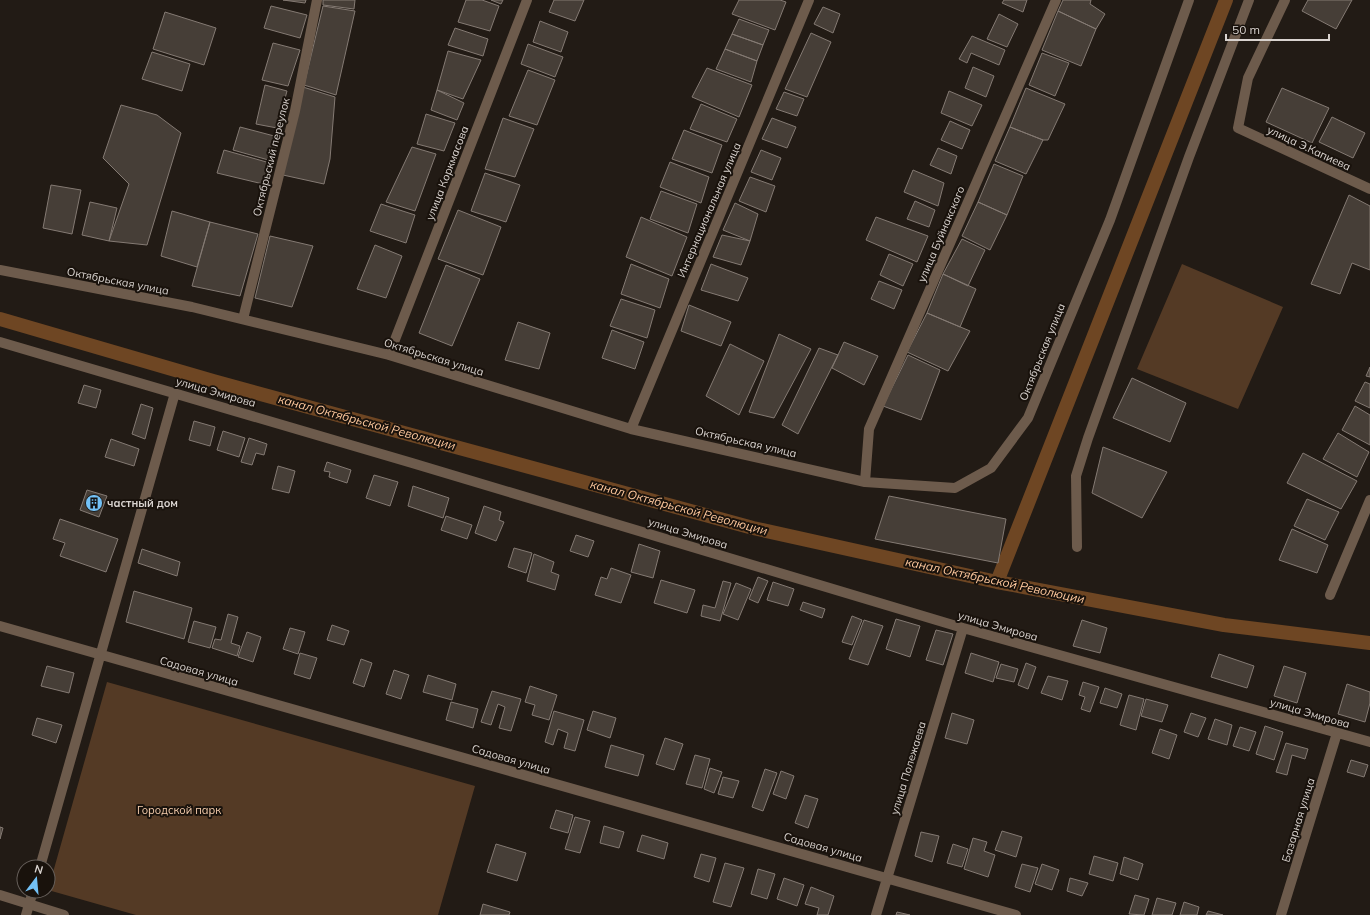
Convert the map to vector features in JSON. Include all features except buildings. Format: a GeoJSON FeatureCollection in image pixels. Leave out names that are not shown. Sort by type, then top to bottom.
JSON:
{"type":"FeatureCollection","features":[{"type":"Feature","properties":{"kind":"street","name":"Октябрьский переулок"},"geometry":{"type":"LineString","coordinates":[[243,318],[295,111],[317,0]]}},
{"type":"Feature","properties":{"kind":"street","name":"улица Коркмасова"},"geometry":{"type":"LineString","coordinates":[[389,355],[528,0]]}},
{"type":"Feature","properties":{"kind":"street","name":"Интернациональная улица"},"geometry":{"type":"LineString","coordinates":[[631,429],[809,0]]}},
{"type":"Feature","properties":{"kind":"street","name":"улица Буйнакского"},"geometry":{"type":"LineString","coordinates":[[865,482],[869,429],[1056,0]]}},
{"type":"Feature","properties":{"kind":"street","name":"Октябрьская улица"},"geometry":{"type":"LineString","coordinates":[[0,270],[243,318],[389,355],[631,429],[865,482],[955,488],[991,468],[1028,418],[1110,220],[1189,0]]}},
{"type":"Feature","properties":{"kind":"street"},"geometry":{"type":"LineString","coordinates":[[1077,547],[1076,476],[1189,157],[1249,0]]}},
{"type":"Feature","properties":{"kind":"street","name":"улица Э.Капиева"},"geometry":{"type":"LineString","coordinates":[[1285,0],[1248,78],[1238,128],[1370,189]]}},
{"type":"Feature","properties":{"kind":"street","name":"улица Эмирова"},"geometry":{"type":"LineString","coordinates":[[0,342],[963,628],[1370,742]]}},
{"type":"Feature","properties":{"kind":"street"},"geometry":{"type":"LineString","coordinates":[[42,859],[174,393]]}},
{"type":"Feature","properties":{"kind":"street"},"geometry":{"type":"LineString","coordinates":[[1330,595],[1370,500]]}},
{"type":"Feature","properties":{"kind":"street","name":"Садовая улица"},"geometry":{"type":"LineString","coordinates":[[0,626],[1016,915]]}},
{"type":"Feature","properties":{"kind":"street","name":"улица Полежаева"},"geometry":{"type":"LineString","coordinates":[[876,915],[963,628]]}},
{"type":"Feature","properties":{"kind":"street","name":"Базарная улица"},"geometry":{"type":"LineString","coordinates":[[1281,915],[1337,733]]}},
{"type":"Feature","properties":{"kind":"street"},"geometry":{"type":"LineString","coordinates":[[0,895],[64,915]]}},
{"type":"Feature","properties":{"kind":"street"},"geometry":{"type":"LineString","coordinates":[[26,915],[31,899]]}},
{"type":"Feature","properties":{"kind":"green space"},"geometry":{"type":"Polygon","coordinates":[[[1182,264],[1283,307],[1238,409],[1137,369],[1182,264]]]}},
{"type":"Feature","properties":{"kind":"green space","name":"Городской парк"},"geometry":{"type":"Polygon","coordinates":[[[107,682],[475,786],[438,915],[136,915],[56,892],[56,862],[107,682]]]}},
{"type":"Feature","properties":{"kind":"waterway"},"geometry":{"type":"LineString","coordinates":[[997,582],[1226,0]]}},
{"type":"Feature","properties":{"kind":"waterway","name":"канал Октябрьской Революции"},"geometry":{"type":"LineString","coordinates":[[0,319],[213,381],[753,528],[997,582],[1224,625],[1370,643]]}},
{"type":"Feature","properties":{"kind":"place","name":"частный дом"},"geometry":{"type":"Point","coordinates":[94,503]}}]}
